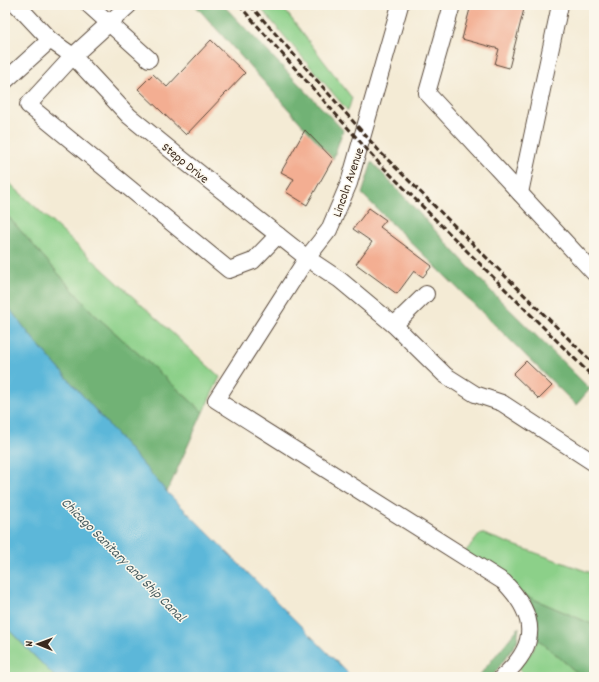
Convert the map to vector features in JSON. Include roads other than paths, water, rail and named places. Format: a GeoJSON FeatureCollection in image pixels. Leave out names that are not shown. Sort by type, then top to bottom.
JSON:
{"type":"FeatureCollection","features":[{"type":"Feature","properties":{"kind":"street","name":"Stepp Drive"},"geometry":{"type":"LineString","coordinates":[[17,5],[50,40],[73,56],[129,116],[307,258],[340,280],[394,325],[446,375],[475,394],[502,403],[594,463]]}},
{"type":"Feature","properties":{"kind":"street"},"geometry":{"type":"LineString","coordinates":[[89,5],[149,58]]}},
{"type":"Feature","properties":{"kind":"street"},"geometry":{"type":"LineString","coordinates":[[129,5],[73,56],[28,105],[229,270],[253,261],[278,235]]}},
{"type":"Feature","properties":{"kind":"street","name":"Lincoln Avenue"},"geometry":{"type":"LineString","coordinates":[[400,5],[345,196],[330,230],[307,258],[216,400],[504,582],[523,605],[527,616],[529,638],[525,651],[502,677]]}},
{"type":"Feature","properties":{"kind":"street"},"geometry":{"type":"LineString","coordinates":[[452,5],[427,92],[594,273]]}},
{"type":"Feature","properties":{"kind":"street"},"geometry":{"type":"LineString","coordinates":[[520,193],[560,5]]}},
{"type":"Feature","properties":{"kind":"street"},"geometry":{"type":"LineString","coordinates":[[5,81],[50,40]]}},
{"type":"Feature","properties":{"kind":"street"},"geometry":{"type":"LineString","coordinates":[[394,325],[426,294]]}},
{"type":"Feature","properties":{"kind":"water","name":"Chicago Sanitary and Ship Canal"},"geometry":{"type":"Polygon","coordinates":[[[5,303],[34,340],[167,492],[352,677],[55,677],[5,626],[5,303]]]}},
{"type":"Feature","properties":{"kind":"railway"},"geometry":{"type":"LineString","coordinates":[[239,5],[378,162],[594,378]]}},
{"type":"Feature","properties":{"kind":"railway"},"geometry":{"type":"LineString","coordinates":[[250,5],[382,154],[594,364]]}}]}
